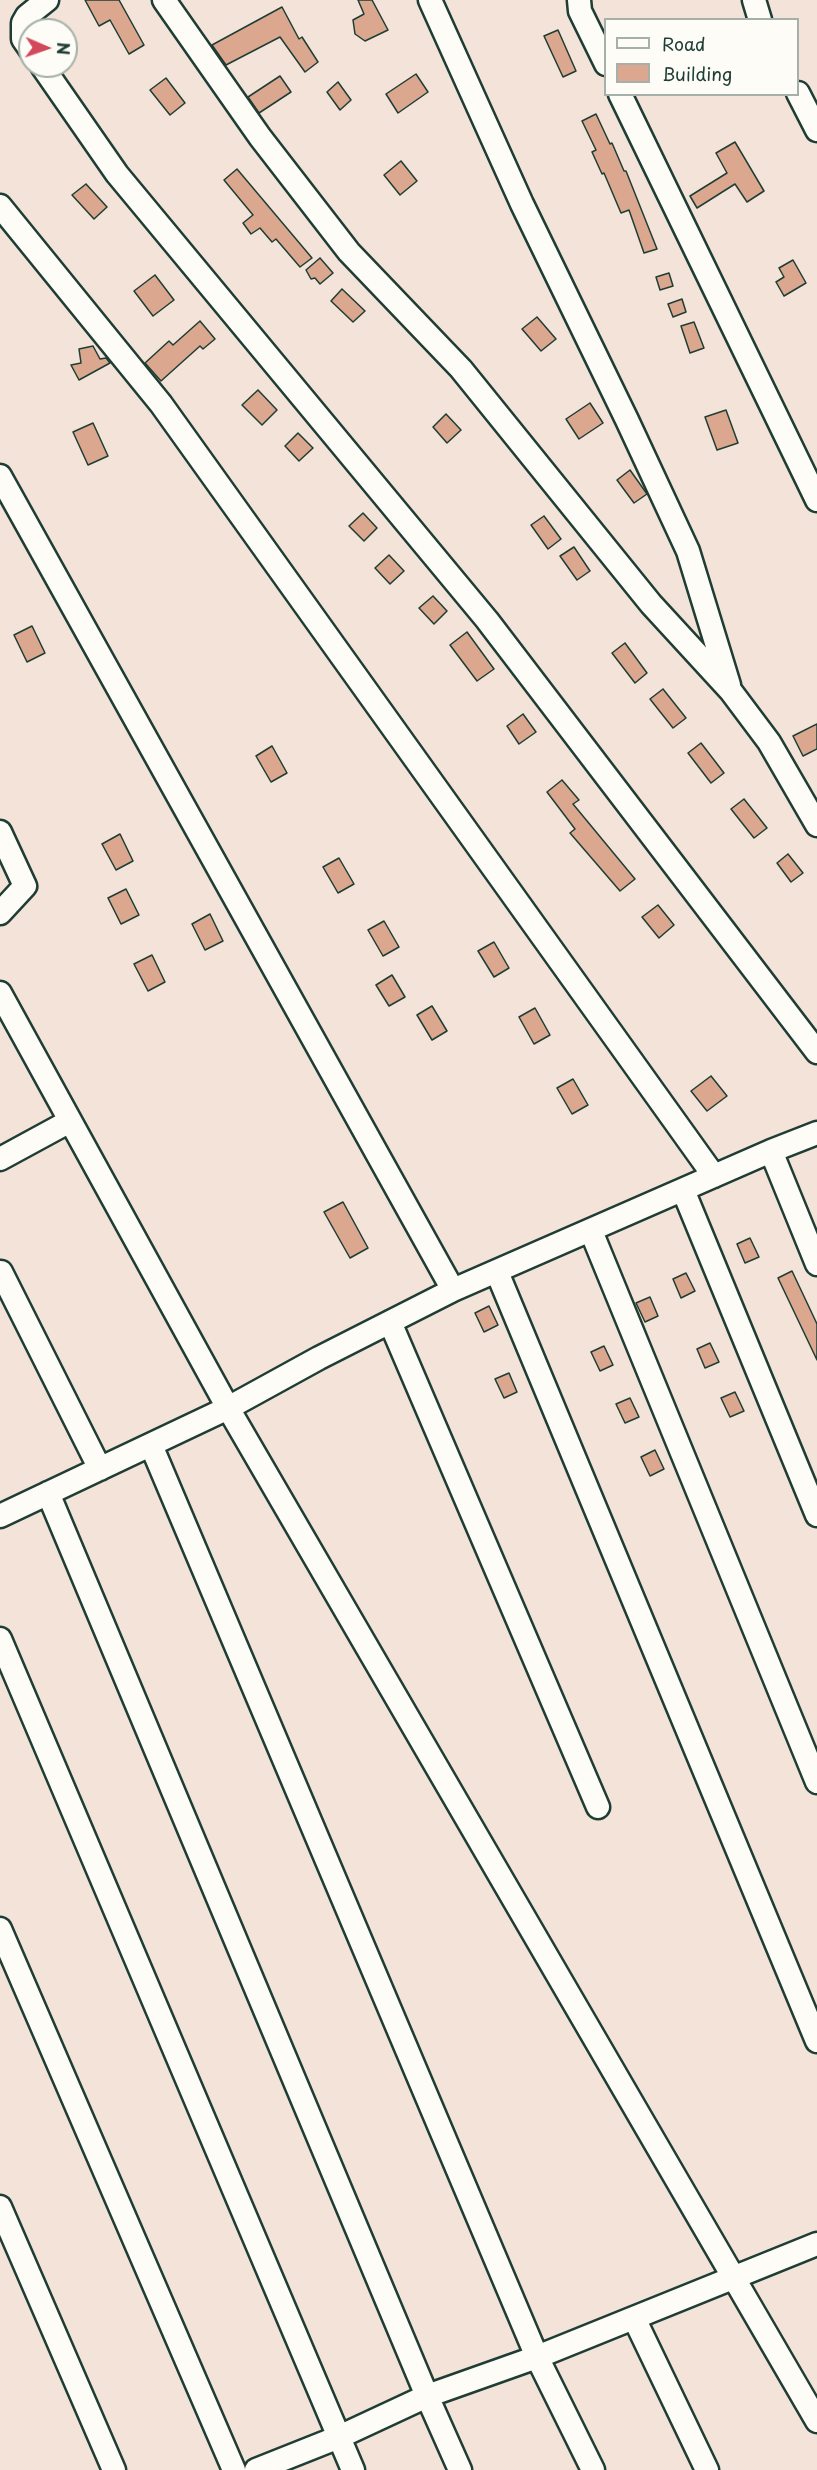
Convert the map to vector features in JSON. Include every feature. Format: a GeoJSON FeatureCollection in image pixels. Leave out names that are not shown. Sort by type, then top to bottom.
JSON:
{"type":"FeatureCollection","features":[{"type":"Feature","properties":{"kind":"street"},"geometry":{"type":"LineString","coordinates":[[26,18],[47,0]]}},
{"type":"Feature","properties":{"kind":"street"},"geometry":{"type":"LineString","coordinates":[[164,0],[260,137],[349,252],[462,369],[651,604],[730,690],[769,742],[817,825]]}},
{"type":"Feature","properties":{"kind":"street"},"geometry":{"type":"LineString","coordinates":[[430,0],[522,204],[688,551],[730,690]]}},
{"type":"Feature","properties":{"kind":"street"},"geometry":{"type":"LineString","coordinates":[[579,0],[580,11],[604,60]]}},
{"type":"Feature","properties":{"kind":"street"},"geometry":{"type":"LineString","coordinates":[[754,0],[759,18]]}},
{"type":"Feature","properties":{"kind":"street"},"geometry":{"type":"LineString","coordinates":[[50,78],[117,174],[487,620],[817,1052]]}},
{"type":"Feature","properties":{"kind":"street"},"geometry":{"type":"LineString","coordinates":[[799,95],[817,130]]}},
{"type":"Feature","properties":{"kind":"street"},"geometry":{"type":"LineString","coordinates":[[621,96],[817,500]]}},
{"type":"Feature","properties":{"kind":"street"},"geometry":{"type":"LineString","coordinates":[[0,206],[161,404],[714,1176]]}},
{"type":"Feature","properties":{"kind":"street"},"geometry":{"type":"LineString","coordinates":[[0,476],[453,1290]]}},
{"type":"Feature","properties":{"kind":"street"},"geometry":{"type":"LineString","coordinates":[[0,832],[25,886],[0,913]]}},
{"type":"Feature","properties":{"kind":"street"},"geometry":{"type":"LineString","coordinates":[[0,993],[228,1408],[817,2421]]}},
{"type":"Feature","properties":{"kind":"street"},"geometry":{"type":"LineString","coordinates":[[0,1159],[70,1121]]}},
{"type":"Feature","properties":{"kind":"street"},"geometry":{"type":"LineString","coordinates":[[0,1516],[228,1408],[453,1290],[817,1133]]}},
{"type":"Feature","properties":{"kind":"street"},"geometry":{"type":"LineString","coordinates":[[771,1151],[817,1264]]}},
{"type":"Feature","properties":{"kind":"street"},"geometry":{"type":"LineString","coordinates":[[683,1190],[817,1515]]}},
{"type":"Feature","properties":{"kind":"street"},"geometry":{"type":"LineString","coordinates":[[591,1231],[817,1782]]}},
{"type":"Feature","properties":{"kind":"street"},"geometry":{"type":"LineString","coordinates":[[1,1272],[100,1469]]}},
{"type":"Feature","properties":{"kind":"street"},"geometry":{"type":"LineString","coordinates":[[497,1272],[817,2041]]}},
{"type":"Feature","properties":{"kind":"street"},"geometry":{"type":"LineString","coordinates":[[390,1322],[598,1807]]}},
{"type":"Feature","properties":{"kind":"street"},"geometry":{"type":"LineString","coordinates":[[151,1445],[537,2357],[593,2470]]}},
{"type":"Feature","properties":{"kind":"street"},"geometry":{"type":"LineString","coordinates":[[48,1493],[460,2470]]}},
{"type":"Feature","properties":{"kind":"street"},"geometry":{"type":"LineString","coordinates":[[0,1639],[353,2470]]}},
{"type":"Feature","properties":{"kind":"street"},"geometry":{"type":"LineString","coordinates":[[0,1929],[234,2470]]}},
{"type":"Feature","properties":{"kind":"street"},"geometry":{"type":"LineString","coordinates":[[0,2207],[114,2470]]}},
{"type":"Feature","properties":{"kind":"street"},"geometry":{"type":"LineString","coordinates":[[256,2470],[339,2437],[427,2396],[537,2357],[817,2244]]}},
{"type":"Feature","properties":{"kind":"street"},"geometry":{"type":"LineString","coordinates":[[634,2318],[707,2470]]}},
{"type":"Feature","properties":{"kind":"building"},"geometry":{"type":"Polygon","coordinates":[[[85,0],[119,0],[144,45],[129,54],[110,20],[99,26],[85,0]]]}},
{"type":"Feature","properties":{"kind":"building"},"geometry":{"type":"Polygon","coordinates":[[[358,0],[372,0],[388,30],[365,41],[355,34],[353,20],[364,14],[358,0]]]}},
{"type":"Feature","properties":{"kind":"building"},"geometry":{"type":"Polygon","coordinates":[[[282,7],[299,39],[302,37],[318,62],[305,72],[280,37],[226,65],[212,45],[282,7]]]}},
{"type":"Feature","properties":{"kind":"building"},"geometry":{"type":"Polygon","coordinates":[[[558,30],[576,71],[563,77],[544,36],[558,30]]]}},
{"type":"Feature","properties":{"kind":"building"},"geometry":{"type":"Polygon","coordinates":[[[416,74],[428,92],[398,113],[386,94],[416,74]]]}},
{"type":"Feature","properties":{"kind":"building"},"geometry":{"type":"Polygon","coordinates":[[[280,76],[291,92],[259,113],[248,97],[280,76]]]}},
{"type":"Feature","properties":{"kind":"building"},"geometry":{"type":"Polygon","coordinates":[[[166,78],[185,103],[170,115],[150,90],[166,78]]]}},
{"type":"Feature","properties":{"kind":"building"},"geometry":{"type":"Polygon","coordinates":[[[338,82],[351,100],[340,110],[327,92],[338,82]]]}},
{"type":"Feature","properties":{"kind":"building"},"geometry":{"type":"Polygon","coordinates":[[[596,114],[626,171],[657,249],[644,253],[629,210],[621,213],[604,173],[602,174],[592,152],[596,150],[582,121],[596,114]]]}},
{"type":"Feature","properties":{"kind":"building"},"geometry":{"type":"Polygon","coordinates":[[[735,142],[764,191],[747,202],[735,184],[697,208],[690,196],[727,173],[716,153],[735,142]]]}},
{"type":"Feature","properties":{"kind":"building"},"geometry":{"type":"Polygon","coordinates":[[[401,161],[417,181],[400,195],[384,175],[401,161]]]}},
{"type":"Feature","properties":{"kind":"building"},"geometry":{"type":"Polygon","coordinates":[[[237,169],[312,258],[300,267],[276,239],[272,242],[260,228],[251,234],[243,223],[253,215],[224,180],[237,169]]]}},
{"type":"Feature","properties":{"kind":"building"},"geometry":{"type":"Polygon","coordinates":[[[86,184],[107,207],[94,219],[72,195],[86,184]]]}},
{"type":"Feature","properties":{"kind":"building"},"geometry":{"type":"Polygon","coordinates":[[[320,258],[333,273],[320,284],[315,278],[311,279],[306,270],[320,258]]]}},
{"type":"Feature","properties":{"kind":"building"},"geometry":{"type":"Polygon","coordinates":[[[793,260],[806,283],[784,296],[776,282],[784,277],[779,268],[793,260]]]}},
{"type":"Feature","properties":{"kind":"building"},"geometry":{"type":"Polygon","coordinates":[[[669,273],[673,286],[660,290],[656,277],[669,273]]]}},
{"type":"Feature","properties":{"kind":"building"},"geometry":{"type":"Polygon","coordinates":[[[155,275],[174,300],[153,316],[134,291],[155,275]]]}},
{"type":"Feature","properties":{"kind":"building"},"geometry":{"type":"Polygon","coordinates":[[[342,289],[365,311],[353,322],[331,301],[342,289]]]}},
{"type":"Feature","properties":{"kind":"building"},"geometry":{"type":"Polygon","coordinates":[[[682,299],[686,312],[673,317],[668,304],[682,299]]]}},
{"type":"Feature","properties":{"kind":"building"},"geometry":{"type":"Polygon","coordinates":[[[537,317],[556,339],[541,351],[522,329],[537,317]]]}},
{"type":"Feature","properties":{"kind":"building"},"geometry":{"type":"Polygon","coordinates":[[[200,321],[215,339],[203,349],[200,346],[161,381],[145,363],[169,341],[173,345],[200,321]]]}},
{"type":"Feature","properties":{"kind":"building"},"geometry":{"type":"Polygon","coordinates":[[[694,322],[704,348],[690,353],[681,326],[694,322]]]}},
{"type":"Feature","properties":{"kind":"building"},"geometry":{"type":"Polygon","coordinates":[[[93,346],[100,359],[106,358],[110,363],[79,380],[71,365],[81,363],[79,349],[93,346]]]}},
{"type":"Feature","properties":{"kind":"building"},"geometry":{"type":"Polygon","coordinates":[[[258,390],[277,410],[262,425],[242,405],[258,390]]]}},
{"type":"Feature","properties":{"kind":"building"},"geometry":{"type":"Polygon","coordinates":[[[590,403],[603,423],[579,439],[566,419],[590,403]]]}},
{"type":"Feature","properties":{"kind":"building"},"geometry":{"type":"Polygon","coordinates":[[[726,410],[738,443],[717,450],[705,417],[726,410]]]}},
{"type":"Feature","properties":{"kind":"building"},"geometry":{"type":"Polygon","coordinates":[[[446,414],[461,430],[447,443],[433,427],[446,414]]]}},
{"type":"Feature","properties":{"kind":"building"},"geometry":{"type":"Polygon","coordinates":[[[93,423],[108,456],[88,465],[73,432],[93,423]]]}},
{"type":"Feature","properties":{"kind":"building"},"geometry":{"type":"Polygon","coordinates":[[[298,433],[313,448],[299,461],[285,446],[298,433]]]}},
{"type":"Feature","properties":{"kind":"building"},"geometry":{"type":"Polygon","coordinates":[[[630,470],[647,494],[634,503],[617,480],[630,470]]]}},
{"type":"Feature","properties":{"kind":"building"},"geometry":{"type":"Polygon","coordinates":[[[363,513],[377,528],[364,541],[349,526],[363,513]]]}},
{"type":"Feature","properties":{"kind":"building"},"geometry":{"type":"Polygon","coordinates":[[[544,516],[561,539],[548,549],[531,525],[544,516]]]}},
{"type":"Feature","properties":{"kind":"building"},"geometry":{"type":"Polygon","coordinates":[[[574,547],[590,571],[577,580],[560,556],[574,547]]]}},
{"type":"Feature","properties":{"kind":"building"},"geometry":{"type":"Polygon","coordinates":[[[389,555],[404,571],[390,584],[375,568],[389,555]]]}},
{"type":"Feature","properties":{"kind":"building"},"geometry":{"type":"Polygon","coordinates":[[[433,596],[447,611],[434,624],[419,608],[433,596]]]}},
{"type":"Feature","properties":{"kind":"building"},"geometry":{"type":"Polygon","coordinates":[[[32,626],[45,653],[27,662],[14,635],[32,626]]]}},
{"type":"Feature","properties":{"kind":"building"},"geometry":{"type":"Polygon","coordinates":[[[467,632],[494,669],[477,681],[450,645],[467,632]]]}},
{"type":"Feature","properties":{"kind":"building"},"geometry":{"type":"Polygon","coordinates":[[[625,643],[647,673],[635,683],[612,653],[625,643]]]}},
{"type":"Feature","properties":{"kind":"building"},"geometry":{"type":"Polygon","coordinates":[[[663,689],[686,718],[673,728],[650,699],[663,689]]]}},
{"type":"Feature","properties":{"kind":"building"},"geometry":{"type":"Polygon","coordinates":[[[523,714],[536,732],[519,744],[507,726],[523,714]]]}},
{"type":"Feature","properties":{"kind":"building"},"geometry":{"type":"Polygon","coordinates":[[[817,724],[817,749],[803,756],[793,736],[817,724]]]}},
{"type":"Feature","properties":{"kind":"building"},"geometry":{"type":"Polygon","coordinates":[[[701,743],[724,773],[711,783],[688,753],[701,743]]]}},
{"type":"Feature","properties":{"kind":"building"},"geometry":{"type":"Polygon","coordinates":[[[272,746],[287,773],[271,782],[256,756],[272,746]]]}},
{"type":"Feature","properties":{"kind":"building"},"geometry":{"type":"Polygon","coordinates":[[[562,780],[579,800],[573,804],[635,879],[620,891],[570,833],[575,829],[547,792],[562,780]]]}},
{"type":"Feature","properties":{"kind":"building"},"geometry":{"type":"Polygon","coordinates":[[[744,799],[767,828],[754,838],[731,809],[744,799]]]}},
{"type":"Feature","properties":{"kind":"building"},"geometry":{"type":"Polygon","coordinates":[[[120,834],[133,861],[116,870],[102,844],[120,834]]]}},
{"type":"Feature","properties":{"kind":"building"},"geometry":{"type":"Polygon","coordinates":[[[788,854],[803,873],[791,882],[777,863],[788,854]]]}},
{"type":"Feature","properties":{"kind":"building"},"geometry":{"type":"Polygon","coordinates":[[[339,858],[354,884],[338,893],[323,867],[339,858]]]}},
{"type":"Feature","properties":{"kind":"building"},"geometry":{"type":"Polygon","coordinates":[[[126,889],[139,915],[121,924],[108,898],[126,889]]]}},
{"type":"Feature","properties":{"kind":"building"},"geometry":{"type":"Polygon","coordinates":[[[658,905],[674,925],[659,938],[642,917],[658,905]]]}},
{"type":"Feature","properties":{"kind":"building"},"geometry":{"type":"Polygon","coordinates":[[[210,914],[223,941],[205,950],[192,924],[210,914]]]}},
{"type":"Feature","properties":{"kind":"building"},"geometry":{"type":"Polygon","coordinates":[[[384,921],[399,947],[383,956],[368,930],[384,921]]]}},
{"type":"Feature","properties":{"kind":"building"},"geometry":{"type":"Polygon","coordinates":[[[494,942],[509,968],[494,977],[478,951],[494,942]]]}},
{"type":"Feature","properties":{"kind":"building"},"geometry":{"type":"Polygon","coordinates":[[[152,955],[165,982],[148,991],[134,964],[152,955]]]}},
{"type":"Feature","properties":{"kind":"building"},"geometry":{"type":"Polygon","coordinates":[[[392,975],[405,997],[389,1006],[376,985],[392,975]]]}},
{"type":"Feature","properties":{"kind":"building"},"geometry":{"type":"Polygon","coordinates":[[[432,1006],[447,1031],[432,1040],[417,1015],[432,1006]]]}},
{"type":"Feature","properties":{"kind":"building"},"geometry":{"type":"Polygon","coordinates":[[[535,1008],[550,1035],[534,1044],[519,1017],[535,1008]]]}},
{"type":"Feature","properties":{"kind":"building"},"geometry":{"type":"Polygon","coordinates":[[[711,1076],[727,1096],[707,1111],[691,1091],[711,1076]]]}},
{"type":"Feature","properties":{"kind":"building"},"geometry":{"type":"Polygon","coordinates":[[[573,1079],[588,1105],[572,1114],[557,1088],[573,1079]]]}},
{"type":"Feature","properties":{"kind":"building"},"geometry":{"type":"Polygon","coordinates":[[[343,1202],[368,1248],[350,1258],[324,1212],[343,1202]]]}},
{"type":"Feature","properties":{"kind":"building"},"geometry":{"type":"Polygon","coordinates":[[[750,1238],[759,1257],[745,1263],[737,1244],[750,1238]]]}},
{"type":"Feature","properties":{"kind":"building"},"geometry":{"type":"Polygon","coordinates":[[[792,1271],[817,1324],[817,1360],[778,1278],[792,1271]]]}},
{"type":"Feature","properties":{"kind":"building"},"geometry":{"type":"Polygon","coordinates":[[[686,1273],[695,1291],[681,1298],[673,1279],[686,1273]]]}},
{"type":"Feature","properties":{"kind":"building"},"geometry":{"type":"Polygon","coordinates":[[[650,1297],[658,1316],[645,1322],[636,1303],[650,1297]]]}},
{"type":"Feature","properties":{"kind":"building"},"geometry":{"type":"Polygon","coordinates":[[[489,1306],[498,1325],[484,1332],[475,1313],[489,1306]]]}},
{"type":"Feature","properties":{"kind":"building"},"geometry":{"type":"Polygon","coordinates":[[[710,1343],[719,1362],[705,1368],[697,1349],[710,1343]]]}},
{"type":"Feature","properties":{"kind":"building"},"geometry":{"type":"Polygon","coordinates":[[[604,1346],[613,1365],[600,1371],[591,1352],[604,1346]]]}},
{"type":"Feature","properties":{"kind":"building"},"geometry":{"type":"Polygon","coordinates":[[[509,1373],[517,1392],[504,1398],[495,1379],[509,1373]]]}},
{"type":"Feature","properties":{"kind":"building"},"geometry":{"type":"Polygon","coordinates":[[[735,1392],[744,1411],[730,1417],[721,1398],[735,1392]]]}},
{"type":"Feature","properties":{"kind":"building"},"geometry":{"type":"Polygon","coordinates":[[[630,1398],[639,1417],[625,1423],[616,1404],[630,1398]]]}},
{"type":"Feature","properties":{"kind":"building"},"geometry":{"type":"Polygon","coordinates":[[[655,1450],[664,1469],[650,1476],[641,1457],[655,1450]]]}}]}
